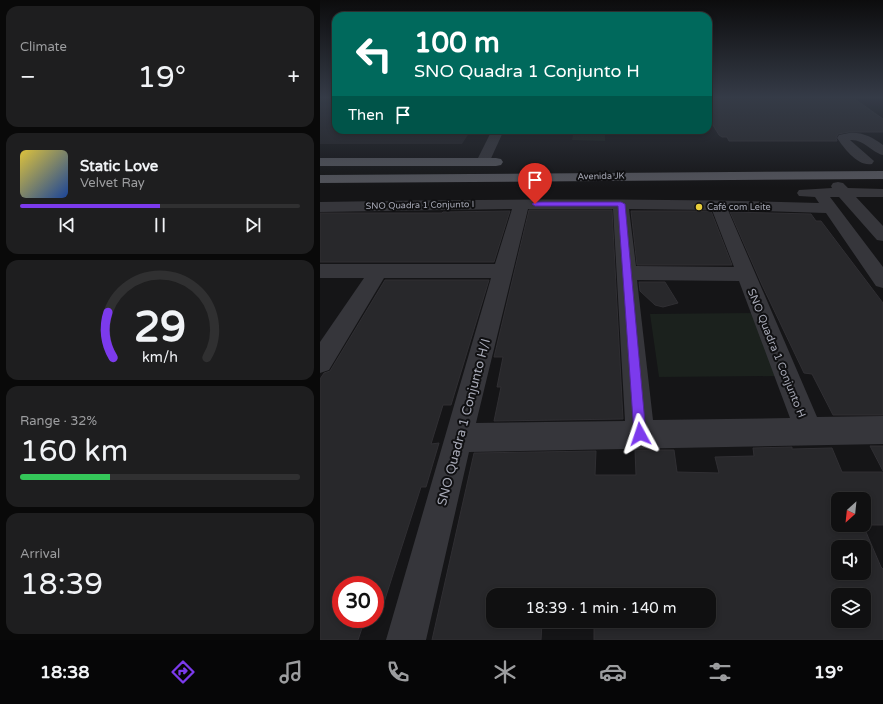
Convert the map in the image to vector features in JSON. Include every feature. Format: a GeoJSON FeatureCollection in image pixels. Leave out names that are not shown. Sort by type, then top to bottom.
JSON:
{"type":"FeatureCollection","features":[{"type":"Feature","properties":{"kind":"main road","name":"Avenida JK"},"geometry":{"type":"LineString","coordinates":[[320,179],[828,175],[867,161],[883,161]]}},
{"type":"Feature","properties":{"kind":"main road"},"geometry":{"type":"LineString","coordinates":[[320,162],[507,162]]}},
{"type":"Feature","properties":{"kind":"main road"},"geometry":{"type":"LineString","coordinates":[[698,164],[697,166],[700,170],[719,175]]}},
{"type":"Feature","properties":{"kind":"main road","name":"Avenida JK"},"geometry":{"type":"LineString","coordinates":[[844,168],[883,175]]}},
{"type":"Feature","properties":{"kind":"street"},"geometry":{"type":"LineString","coordinates":[[483,162],[496,134]]}},
{"type":"Feature","properties":{"kind":"street"},"geometry":{"type":"LineString","coordinates":[[867,161],[847,144],[843,138],[864,138],[883,151]]}},
{"type":"Feature","properties":{"kind":"street"},"geometry":{"type":"LineString","coordinates":[[844,168],[862,193],[883,215]]}},
{"type":"Feature","properties":{"kind":"street"},"geometry":{"type":"LineString","coordinates":[[828,175],[883,236]]}},
{"type":"Feature","properties":{"kind":"street"},"geometry":{"type":"LineString","coordinates":[[828,175],[825,201],[883,281]]}},
{"type":"Feature","properties":{"kind":"street"},"geometry":{"type":"LineString","coordinates":[[744,192],[825,201]]}},
{"type":"Feature","properties":{"kind":"street"},"geometry":{"type":"LineString","coordinates":[[521,204],[718,204],[825,201],[843,192],[883,193]]}},
{"type":"Feature","properties":{"kind":"street","name":"SNO Quadra 1 Conjunto I"},"geometry":{"type":"LineString","coordinates":[[320,207],[521,204]]}},
{"type":"Feature","properties":{"kind":"street","name":"SNO Quadra 1 Conjunto H/I"},"geometry":{"type":"LineString","coordinates":[[406,640],[458,438],[521,204]]}},
{"type":"Feature","properties":{"kind":"street"},"geometry":{"type":"LineString","coordinates":[[621,204],[628,272],[640,434]]}},
{"type":"Feature","properties":{"kind":"street","name":"SNO Quadra 1 Conjunto H"},"geometry":{"type":"LineString","coordinates":[[718,204],[809,431]]}},
{"type":"Feature","properties":{"kind":"street"},"geometry":{"type":"LineString","coordinates":[[320,362],[380,270]]}},
{"type":"Feature","properties":{"kind":"street"},"geometry":{"type":"LineString","coordinates":[[320,271],[503,271]]}},
{"type":"Feature","properties":{"kind":"street","name":"SNO Quadra 1 Conjunto H"},"geometry":{"type":"LineString","coordinates":[[628,272],[745,274]]}},
{"type":"Feature","properties":{"kind":"street","name":"SNO Quadra 1 Conjunto H"},"geometry":{"type":"LineString","coordinates":[[458,438],[883,430]]}},
{"type":"Feature","properties":{"kind":"shaded area"},"geometry":{"type":"Polygon","coordinates":[[[320,127],[332,127],[332,134],[468,134],[462,144],[320,144],[320,127]]]}},
{"type":"Feature","properties":{"kind":"shaded area"},"geometry":{"type":"Polygon","coordinates":[[[573,134],[605,134],[605,141],[572,140],[573,134]]]}},
{"type":"Feature","properties":{"kind":"shaded area"},"geometry":{"type":"Polygon","coordinates":[[[752,313],[778,376],[659,377],[650,314],[752,313]]]}},
{"type":"Feature","properties":{"kind":"building"},"geometry":{"type":"Polygon","coordinates":[[[714,127],[883,127],[883,132],[849,132],[838,134],[836,138],[837,141],[729,141],[727,137],[722,137],[714,127]]]}},
{"type":"Feature","properties":{"kind":"building"},"geometry":{"type":"Polygon","coordinates":[[[529,210],[612,210],[623,419],[494,421],[501,387],[497,387],[503,357],[494,357],[529,210]]]}},
{"type":"Feature","properties":{"kind":"building"},"geometry":{"type":"Polygon","coordinates":[[[510,211],[494,262],[320,262],[320,213],[442,213],[510,211]]]}},
{"type":"Feature","properties":{"kind":"building"},"geometry":{"type":"Polygon","coordinates":[[[631,211],[711,211],[732,265],[637,265],[631,211]]]}},
{"type":"Feature","properties":{"kind":"building"},"geometry":{"type":"Polygon","coordinates":[[[730,212],[811,214],[816,221],[821,221],[883,303],[883,415],[833,415],[812,374],[804,373],[762,285],[730,212]]]}},
{"type":"Feature","properties":{"kind":"building"},"geometry":{"type":"Polygon","coordinates":[[[385,280],[489,280],[451,405],[443,405],[431,444],[439,443],[426,487],[421,487],[384,602],[384,576],[332,576],[332,628],[362,628],[358,640],[320,640],[320,379],[324,373],[330,371],[385,280]]]}},
{"type":"Feature","properties":{"kind":"building"},"geometry":{"type":"Polygon","coordinates":[[[639,282],[665,282],[678,303],[663,307],[655,305],[640,291],[639,282]]]}},
{"type":"Feature","properties":{"kind":"building"},"geometry":{"type":"Polygon","coordinates":[[[870,446],[883,446],[883,471],[870,446]]]}},
{"type":"Feature","properties":{"kind":"building"},"geometry":{"type":"Polygon","coordinates":[[[753,448],[832,448],[842,472],[883,472],[883,525],[871,525],[871,492],[831,492],[831,532],[866,532],[869,540],[831,540],[831,580],[871,580],[871,544],[883,569],[883,640],[594,640],[594,628],[716,628],[716,588],[486,588],[486,628],[542,628],[541,640],[432,640],[474,453],[596,451],[595,475],[636,475],[635,450],[674,450],[677,472],[719,473],[715,457],[754,456],[753,448]]]}},
{"type":"Feature","properties":{"kind":"place","name":"Café com Leite"},"geometry":{"type":"Point","coordinates":[699,207]}},
{"type":"Feature","properties":{"kind":"route"},"geometry":{"type":"LineString","coordinates":[[535,204],[621,204],[628,272],[640,434]]}}]}
